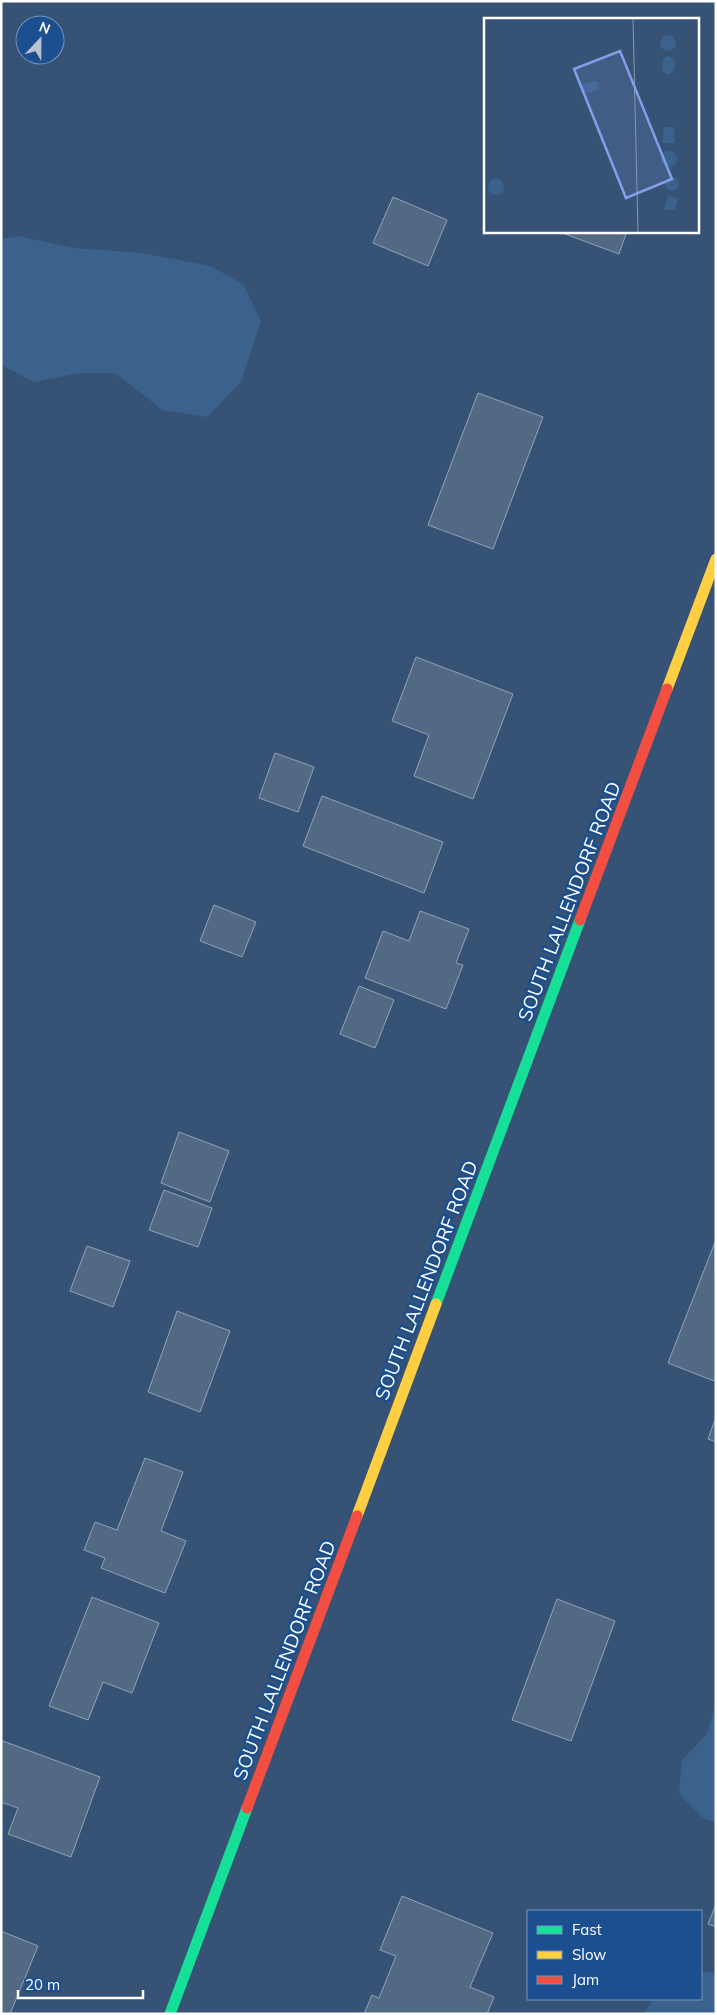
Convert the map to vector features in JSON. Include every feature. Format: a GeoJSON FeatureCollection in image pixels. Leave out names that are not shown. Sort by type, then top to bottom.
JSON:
{"type":"FeatureCollection","features":[{"type":"Feature","properties":{"kind":"street","name":"SOUTH LALLENDORF ROAD"},"geometry":{"type":"LineString","coordinates":[[170,2014],[716,559]]}},
{"type":"Feature","properties":{"kind":"water"},"geometry":{"type":"Polygon","coordinates":[[[17,236],[75,248],[142,253],[210,266],[243,284],[261,321],[241,382],[207,417],[162,410],[115,373],[80,373],[34,382],[1,365],[1,239],[17,236]]]}},
{"type":"Feature","properties":{"kind":"water"},"geometry":{"type":"Polygon","coordinates":[[[716,1704],[716,1823],[703,1818],[679,1794],[682,1760],[706,1735],[716,1704]]]}},
{"type":"Feature","properties":{"kind":"water"},"geometry":{"type":"Polygon","coordinates":[[[710,1972],[716,1974],[716,2014],[644,2014],[652,2000],[702,2000],[702,1973],[710,1972]]]}},
{"type":"Feature","properties":{"kind":"building"},"geometry":{"type":"Polygon","coordinates":[[[393,197],[447,220],[428,266],[373,243],[393,197]]]}},
{"type":"Feature","properties":{"kind":"building"},"geometry":{"type":"Polygon","coordinates":[[[560,232],[627,232],[619,254],[560,232]]]}},
{"type":"Feature","properties":{"kind":"building"},"geometry":{"type":"Polygon","coordinates":[[[478,393],[543,417],[493,549],[428,525],[478,393]]]}},
{"type":"Feature","properties":{"kind":"building"},"geometry":{"type":"Polygon","coordinates":[[[416,657],[513,694],[473,799],[414,776],[429,735],[392,721],[416,657]]]}},
{"type":"Feature","properties":{"kind":"building"},"geometry":{"type":"Polygon","coordinates":[[[275,753],[314,767],[298,812],[259,798],[275,753]]]}},
{"type":"Feature","properties":{"kind":"building"},"geometry":{"type":"Polygon","coordinates":[[[322,796],[443,842],[424,893],[303,846],[322,796]]]}},
{"type":"Feature","properties":{"kind":"building"},"geometry":{"type":"Polygon","coordinates":[[[214,905],[256,922],[242,957],[200,941],[214,905]]]}},
{"type":"Feature","properties":{"kind":"building"},"geometry":{"type":"Polygon","coordinates":[[[420,911],[469,929],[456,963],[463,965],[446,1009],[365,978],[383,931],[409,941],[420,911]]]}},
{"type":"Feature","properties":{"kind":"building"},"geometry":{"type":"Polygon","coordinates":[[[359,986],[394,1000],[375,1048],[340,1034],[359,986]]]}},
{"type":"Feature","properties":{"kind":"building"},"geometry":{"type":"Polygon","coordinates":[[[179,1132],[229,1151],[210,1202],[161,1183],[179,1132]]]}},
{"type":"Feature","properties":{"kind":"building"},"geometry":{"type":"Polygon","coordinates":[[[164,1190],[212,1208],[198,1247],[149,1230],[164,1190]]]}},
{"type":"Feature","properties":{"kind":"building"},"geometry":{"type":"Polygon","coordinates":[[[715,1242],[716,1376],[714,1381],[668,1363],[715,1242]]]}},
{"type":"Feature","properties":{"kind":"building"},"geometry":{"type":"Polygon","coordinates":[[[87,1246],[130,1261],[113,1307],[70,1291],[87,1246]]]}},
{"type":"Feature","properties":{"kind":"building"},"geometry":{"type":"Polygon","coordinates":[[[177,1311],[230,1331],[200,1412],[148,1392],[177,1311]]]}},
{"type":"Feature","properties":{"kind":"building"},"geometry":{"type":"Polygon","coordinates":[[[716,1417],[716,1442],[708,1439],[716,1417]]]}},
{"type":"Feature","properties":{"kind":"building"},"geometry":{"type":"Polygon","coordinates":[[[145,1458],[183,1472],[161,1531],[186,1541],[165,1593],[101,1568],[105,1558],[84,1550],[95,1522],[117,1530],[145,1458]]]}},
{"type":"Feature","properties":{"kind":"building"},"geometry":{"type":"Polygon","coordinates":[[[92,1597],[159,1623],[132,1693],[103,1682],[88,1720],[49,1706],[92,1597]]]}},
{"type":"Feature","properties":{"kind":"building"},"geometry":{"type":"Polygon","coordinates":[[[557,1599],[615,1621],[571,1741],[512,1720],[557,1599]]]}},
{"type":"Feature","properties":{"kind":"building"},"geometry":{"type":"Polygon","coordinates":[[[3,1741],[100,1777],[71,1857],[8,1834],[18,1808],[1,1802],[1,1745],[3,1741]]]}},
{"type":"Feature","properties":{"kind":"building"},"geometry":{"type":"Polygon","coordinates":[[[402,1896],[493,1933],[470,1987],[494,1997],[487,2014],[364,2014],[372,1995],[379,1998],[396,1956],[380,1950],[402,1896]]]}},
{"type":"Feature","properties":{"kind":"building"},"geometry":{"type":"Polygon","coordinates":[[[716,1904],[716,1927],[708,1924],[716,1904]]]}},
{"type":"Feature","properties":{"kind":"building"},"geometry":{"type":"Polygon","coordinates":[[[1,1931],[38,1946],[10,2014],[1,2014],[1,1931]]]}},
{"type":"Feature","properties":{"kind":"traffic: fast"},"geometry":{"type":"LineString","coordinates":[[436,1304],[580,920]]}},
{"type":"Feature","properties":{"kind":"traffic: fast"},"geometry":{"type":"LineString","coordinates":[[170,2014],[247,1808]]}},
{"type":"Feature","properties":{"kind":"traffic: slow"},"geometry":{"type":"LineString","coordinates":[[667,689],[716,559]]}},
{"type":"Feature","properties":{"kind":"traffic: slow"},"geometry":{"type":"LineString","coordinates":[[357,1516],[436,1304]]}},
{"type":"Feature","properties":{"kind":"traffic: jam"},"geometry":{"type":"LineString","coordinates":[[580,920],[667,689]]}},
{"type":"Feature","properties":{"kind":"traffic: jam"},"geometry":{"type":"LineString","coordinates":[[247,1808],[357,1516]]}}]}
